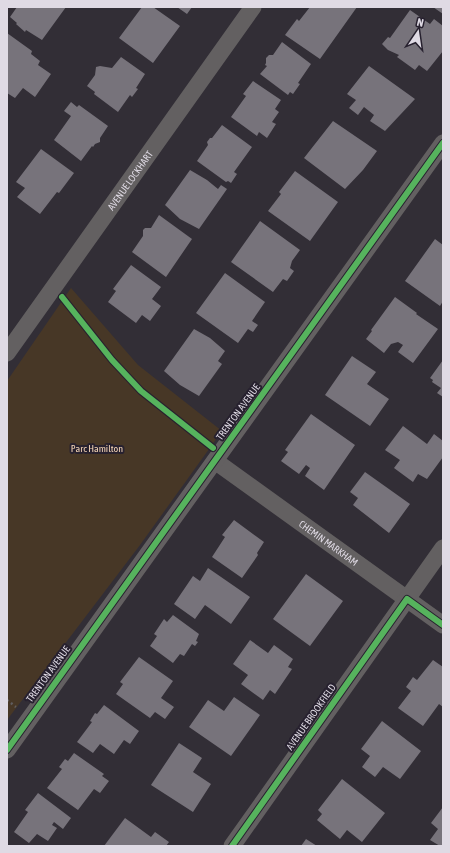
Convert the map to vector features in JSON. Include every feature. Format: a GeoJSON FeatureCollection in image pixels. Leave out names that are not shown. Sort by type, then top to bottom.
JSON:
{"type":"FeatureCollection","features":[{"type":"Feature","properties":{"kind":"street","name":"AVENUE LOCKHART"},"geometry":{"type":"LineString","coordinates":[[7,353],[253,7]]}},
{"type":"Feature","properties":{"kind":"street","name":"TRENTON AVENUE"},"geometry":{"type":"LineString","coordinates":[[7,750],[443,143]]}},
{"type":"Feature","properties":{"kind":"street","name":"CHEMIN MARKHAM"},"geometry":{"type":"LineString","coordinates":[[215,461],[443,625]]}},
{"type":"Feature","properties":{"kind":"street","name":"AVENUE BROOKFIELD"},"geometry":{"type":"LineString","coordinates":[[232,846],[443,548]]}},
{"type":"Feature","properties":{"kind":"green space","name":"Parc Hamilton"},"geometry":{"type":"Polygon","coordinates":[[[71,288],[138,365],[222,431],[140,545],[7,720],[7,381],[71,288]]]}},
{"type":"Feature","properties":{"kind":"building"},"geometry":{"type":"Polygon","coordinates":[[[17,7],[66,7],[42,40],[26,30],[25,32],[10,17],[17,7]]]}},
{"type":"Feature","properties":{"kind":"building"},"geometry":{"type":"Polygon","coordinates":[[[142,7],[153,7],[180,26],[153,63],[119,38],[142,7]]]}},
{"type":"Feature","properties":{"kind":"building"},"geometry":{"type":"Polygon","coordinates":[[[177,7],[192,7],[187,14],[177,7]]]}},
{"type":"Feature","properties":{"kind":"building"},"geometry":{"type":"Polygon","coordinates":[[[310,7],[357,7],[320,59],[285,35],[297,19],[299,21],[310,7]]]}},
{"type":"Feature","properties":{"kind":"building"},"geometry":{"type":"Polygon","coordinates":[[[433,7],[443,7],[443,14],[433,7]]]}},
{"type":"Feature","properties":{"kind":"building"},"geometry":{"type":"Polygon","coordinates":[[[410,10],[430,24],[434,19],[443,26],[443,51],[427,71],[419,65],[415,70],[397,57],[399,55],[388,50],[382,44],[388,37],[390,38],[410,10]]]}},
{"type":"Feature","properties":{"kind":"building"},"geometry":{"type":"Polygon","coordinates":[[[7,33],[32,51],[31,54],[40,61],[38,65],[51,74],[35,97],[23,88],[15,98],[7,93],[7,33]]]}},
{"type":"Feature","properties":{"kind":"building"},"geometry":{"type":"Polygon","coordinates":[[[282,42],[311,64],[298,83],[300,84],[293,94],[290,92],[288,95],[260,74],[267,66],[265,65],[266,58],[269,55],[273,55],[282,42]]]}},
{"type":"Feature","properties":{"kind":"building"},"geometry":{"type":"Polygon","coordinates":[[[121,57],[145,74],[136,88],[138,89],[132,97],[130,95],[118,112],[94,94],[95,92],[87,86],[95,75],[96,67],[100,66],[112,68],[121,57]]]}},
{"type":"Feature","properties":{"kind":"building"},"geometry":{"type":"Polygon","coordinates":[[[369,66],[415,99],[385,131],[370,121],[374,115],[364,107],[358,115],[349,108],[356,100],[347,94],[369,66]]]}},
{"type":"Feature","properties":{"kind":"building"},"geometry":{"type":"Polygon","coordinates":[[[253,81],[281,100],[275,109],[279,112],[272,122],[276,124],[267,138],[259,132],[257,136],[231,117],[246,96],[243,94],[253,81]]]}},
{"type":"Feature","properties":{"kind":"building"},"geometry":{"type":"Polygon","coordinates":[[[71,102],[77,107],[79,105],[108,126],[100,138],[100,142],[95,144],[93,147],[92,146],[81,161],[54,140],[71,116],[64,111],[71,102]]]}},
{"type":"Feature","properties":{"kind":"building"},"geometry":{"type":"Polygon","coordinates":[[[333,121],[377,151],[363,170],[345,189],[304,158],[333,121]]]}},
{"type":"Feature","properties":{"kind":"building"},"geometry":{"type":"Polygon","coordinates":[[[222,125],[252,147],[234,172],[237,174],[231,183],[228,181],[226,182],[197,161],[208,145],[207,142],[222,125]]]}},
{"type":"Feature","properties":{"kind":"building"},"geometry":{"type":"Polygon","coordinates":[[[41,149],[74,173],[59,193],[57,192],[40,214],[17,197],[25,188],[16,182],[41,149]]]}},
{"type":"Feature","properties":{"kind":"building"},"geometry":{"type":"Polygon","coordinates":[[[190,170],[207,180],[218,189],[221,185],[227,189],[199,229],[180,219],[165,205],[190,170]]]}},
{"type":"Feature","properties":{"kind":"building"},"geometry":{"type":"Polygon","coordinates":[[[295,171],[338,202],[310,241],[268,211],[281,194],[279,192],[295,171]]]}},
{"type":"Feature","properties":{"kind":"building"},"geometry":{"type":"Polygon","coordinates":[[[159,215],[192,239],[166,277],[132,252],[143,236],[143,230],[145,228],[151,228],[159,215]]]}},
{"type":"Feature","properties":{"kind":"building"},"geometry":{"type":"Polygon","coordinates":[[[260,221],[300,250],[292,261],[290,268],[294,271],[287,281],[283,279],[273,292],[231,262],[260,221]]]}},
{"type":"Feature","properties":{"kind":"building"},"geometry":{"type":"Polygon","coordinates":[[[435,239],[443,245],[443,301],[440,306],[405,281],[435,239]]]}},
{"type":"Feature","properties":{"kind":"building"},"geometry":{"type":"Polygon","coordinates":[[[131,265],[161,287],[152,299],[161,306],[150,321],[142,315],[136,323],[108,302],[116,291],[113,289],[131,265]]]}},
{"type":"Feature","properties":{"kind":"building"},"geometry":{"type":"Polygon","coordinates":[[[225,273],[265,302],[252,321],[258,325],[253,332],[248,329],[238,343],[196,313],[225,273]]]}},
{"type":"Feature","properties":{"kind":"building"},"geometry":{"type":"Polygon","coordinates":[[[395,297],[438,329],[413,363],[398,352],[403,345],[398,342],[391,344],[384,353],[366,339],[395,297]]]}},
{"type":"Feature","properties":{"kind":"building"},"geometry":{"type":"Polygon","coordinates":[[[194,329],[210,338],[225,351],[218,361],[222,364],[199,396],[180,385],[164,371],[194,329]]]}},
{"type":"Feature","properties":{"kind":"building"},"geometry":{"type":"Polygon","coordinates":[[[352,356],[376,372],[367,384],[389,399],[370,426],[325,395],[352,356]]]}},
{"type":"Feature","properties":{"kind":"building"},"geometry":{"type":"Polygon","coordinates":[[[443,360],[443,397],[437,393],[441,388],[432,382],[433,380],[430,378],[443,360]]]}},
{"type":"Feature","properties":{"kind":"building"},"geometry":{"type":"Polygon","coordinates":[[[311,414],[355,445],[324,490],[305,476],[310,468],[306,465],[299,474],[281,461],[288,452],[285,450],[311,414]]]}},
{"type":"Feature","properties":{"kind":"building"},"geometry":{"type":"Polygon","coordinates":[[[403,426],[427,444],[434,434],[443,441],[443,457],[427,479],[418,474],[413,482],[394,468],[400,460],[385,450],[403,426]]]}},
{"type":"Feature","properties":{"kind":"building"},"geometry":{"type":"Polygon","coordinates":[[[365,472],[410,504],[389,533],[353,505],[358,498],[350,492],[365,472]]]}},
{"type":"Feature","properties":{"kind":"building"},"geometry":{"type":"Polygon","coordinates":[[[234,520],[264,542],[257,553],[258,555],[242,578],[212,557],[225,537],[222,535],[234,520]]]}},
{"type":"Feature","properties":{"kind":"building"},"geometry":{"type":"Polygon","coordinates":[[[208,568],[250,597],[231,624],[205,605],[195,619],[174,604],[193,576],[200,581],[208,568]]]}},
{"type":"Feature","properties":{"kind":"building"},"geometry":{"type":"Polygon","coordinates":[[[306,574],[343,601],[310,646],[273,619],[306,574]]]}},
{"type":"Feature","properties":{"kind":"building"},"geometry":{"type":"Polygon","coordinates":[[[173,615],[199,634],[196,641],[198,642],[195,646],[192,644],[184,656],[180,654],[173,663],[150,646],[157,636],[154,634],[164,619],[167,622],[173,615]]]}},
{"type":"Feature","properties":{"kind":"building"},"geometry":{"type":"Polygon","coordinates":[[[250,640],[268,653],[274,645],[293,659],[288,667],[292,669],[275,694],[270,690],[263,700],[241,684],[248,675],[233,664],[250,640]]]}},
{"type":"Feature","properties":{"kind":"building"},"geometry":{"type":"Polygon","coordinates":[[[139,657],[173,681],[161,698],[174,707],[165,719],[155,712],[150,718],[116,694],[123,684],[120,682],[139,657]]]}},
{"type":"Feature","properties":{"kind":"building"},"geometry":{"type":"Polygon","coordinates":[[[433,660],[443,667],[443,707],[439,704],[423,726],[398,708],[411,691],[406,687],[413,677],[417,680],[433,660]]]}},
{"type":"Feature","properties":{"kind":"building"},"geometry":{"type":"Polygon","coordinates":[[[234,697],[260,715],[231,756],[189,727],[208,700],[224,711],[234,697]]]}},
{"type":"Feature","properties":{"kind":"building"},"geometry":{"type":"Polygon","coordinates":[[[104,705],[139,731],[130,744],[124,740],[114,754],[100,744],[93,753],[77,742],[92,722],[90,721],[95,713],[97,714],[104,705]]]}},
{"type":"Feature","properties":{"kind":"building"},"geometry":{"type":"Polygon","coordinates":[[[382,721],[421,751],[400,779],[383,767],[375,777],[362,767],[370,756],[361,749],[382,721]]]}},
{"type":"Feature","properties":{"kind":"building"},"geometry":{"type":"Polygon","coordinates":[[[179,743],[202,758],[193,772],[211,784],[193,812],[151,785],[179,743]]]}},
{"type":"Feature","properties":{"kind":"building"},"geometry":{"type":"Polygon","coordinates":[[[74,753],[104,774],[102,776],[109,781],[100,793],[94,789],[78,810],[47,788],[62,769],[59,767],[65,759],[68,761],[74,753]]]}},
{"type":"Feature","properties":{"kind":"building"},"geometry":{"type":"Polygon","coordinates":[[[342,779],[385,813],[362,842],[347,830],[340,839],[317,820],[322,814],[318,810],[342,779]]]}},
{"type":"Feature","properties":{"kind":"building"},"geometry":{"type":"Polygon","coordinates":[[[38,793],[71,818],[63,829],[54,822],[52,825],[57,828],[48,841],[37,834],[29,843],[14,832],[28,812],[25,810],[38,793]]]}},
{"type":"Feature","properties":{"kind":"building"},"geometry":{"type":"Polygon","coordinates":[[[443,807],[443,846],[440,846],[430,840],[438,829],[431,823],[443,807]]]}},
{"type":"Feature","properties":{"kind":"building"},"geometry":{"type":"Polygon","coordinates":[[[125,818],[151,837],[155,832],[169,842],[166,846],[104,846],[125,818]]]}},
{"type":"Feature","properties":{"kind":"building"},"geometry":{"type":"Polygon","coordinates":[[[306,839],[317,846],[301,846],[306,839]]]}},
{"type":"Feature","properties":{"kind":"cycle path"},"geometry":{"type":"LineString","coordinates":[[7,750],[443,143]]}},
{"type":"Feature","properties":{"kind":"cycle path"},"geometry":{"type":"LineString","coordinates":[[62,297],[112,360],[141,391],[213,448]]}},
{"type":"Feature","properties":{"kind":"cycle path"},"geometry":{"type":"LineString","coordinates":[[232,846],[407,599],[443,625]]}}]}
